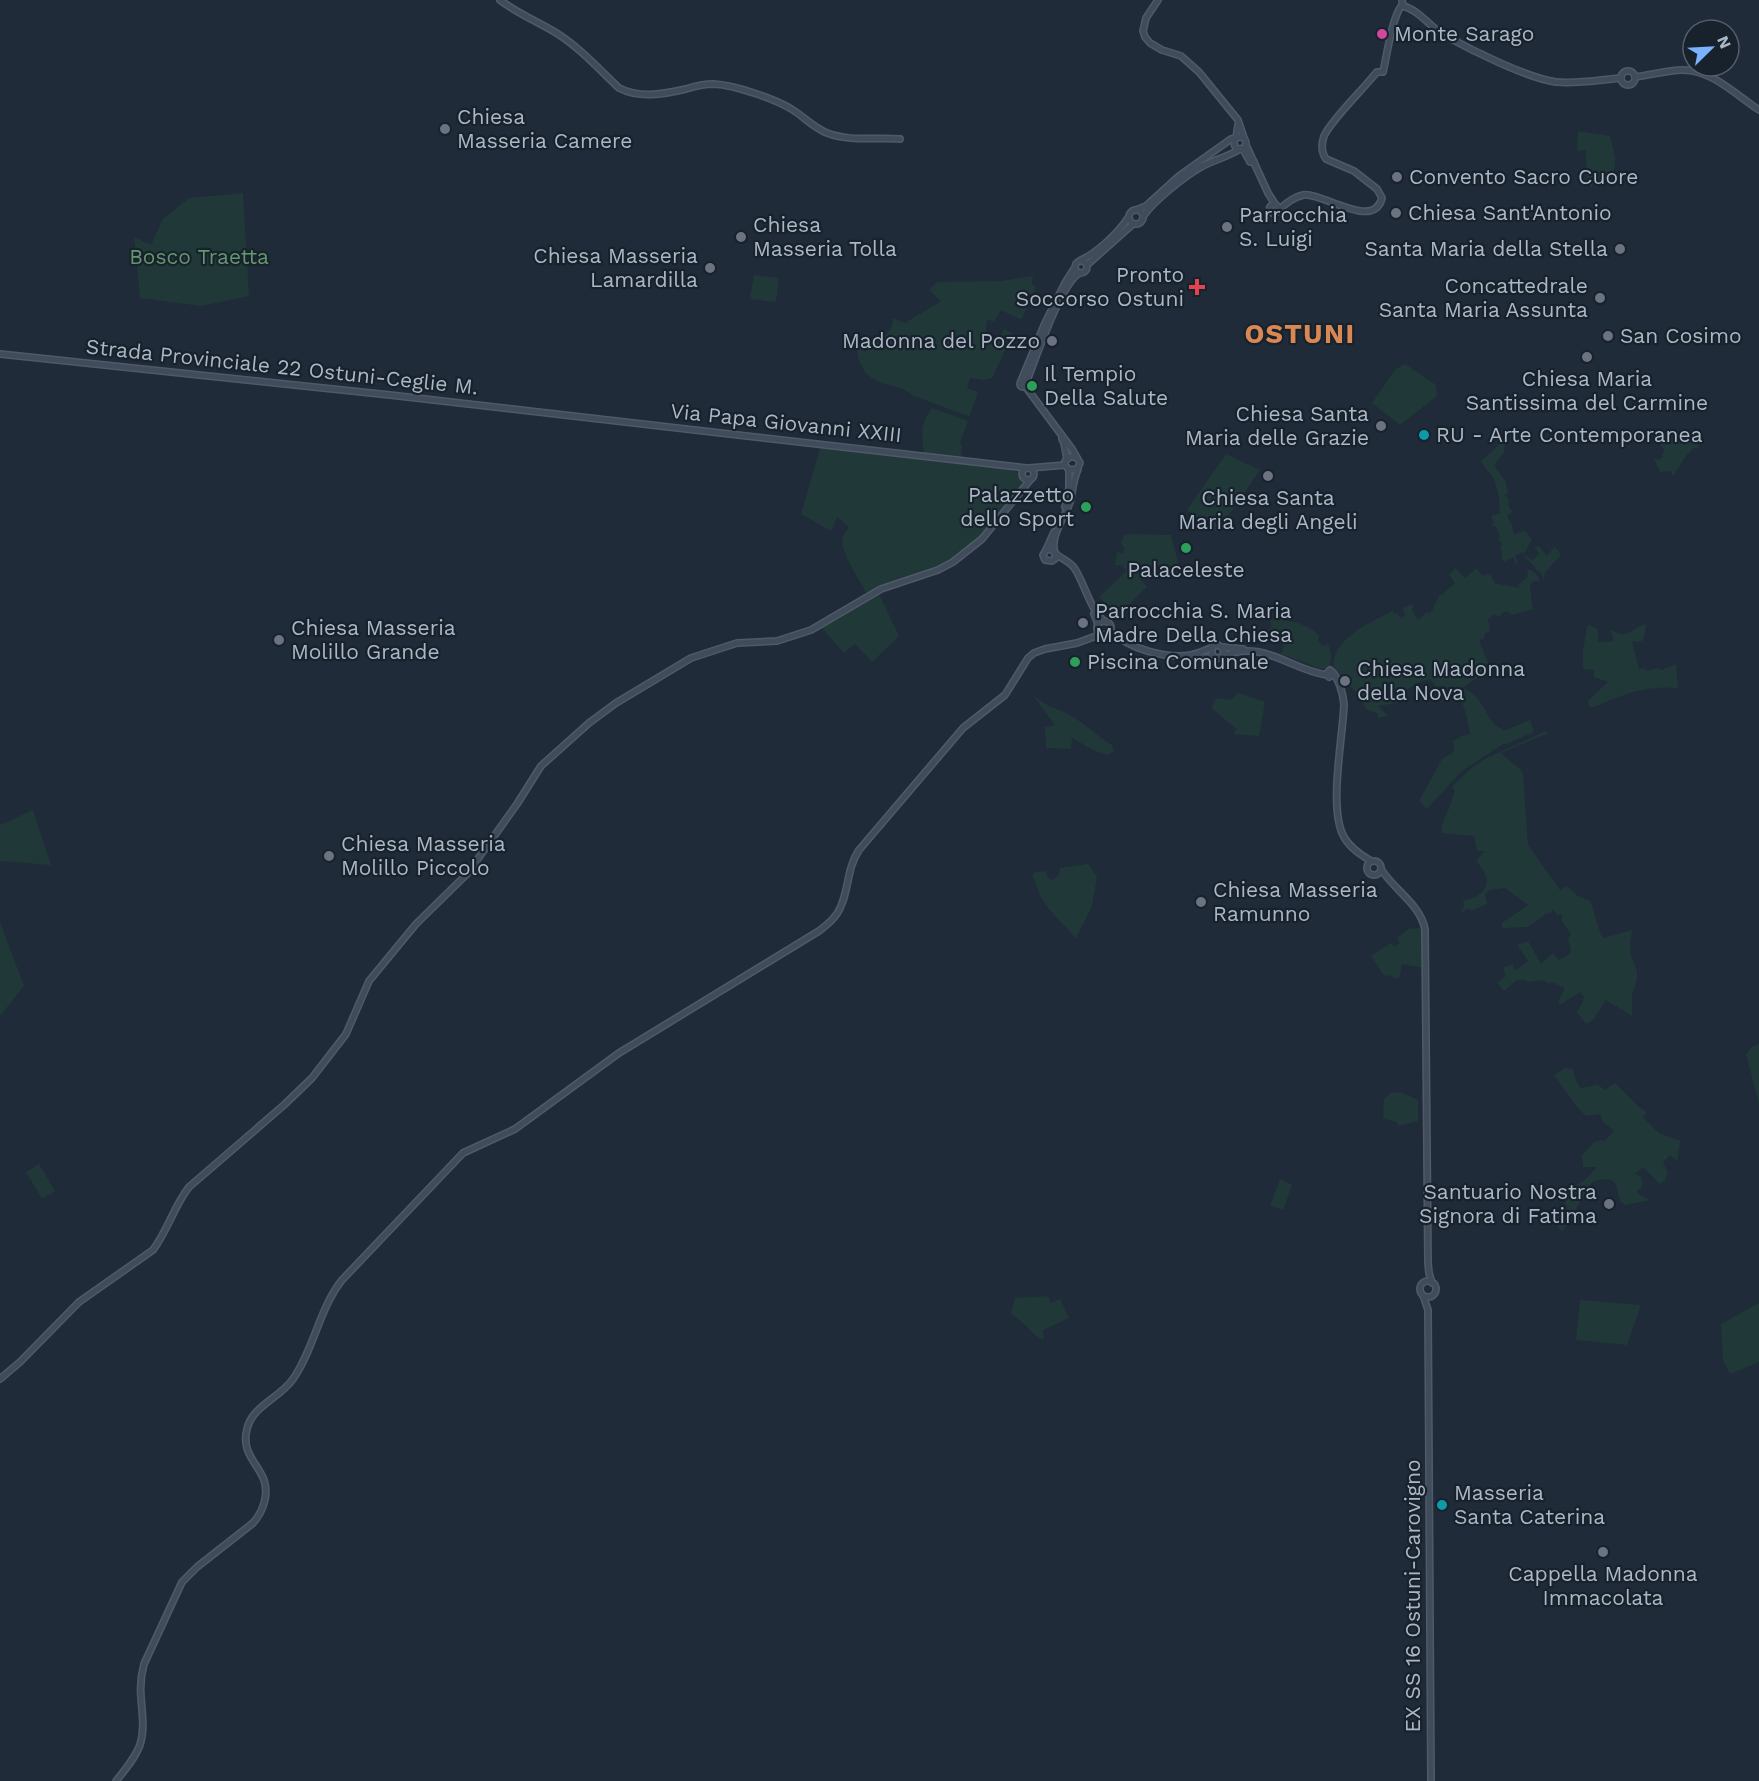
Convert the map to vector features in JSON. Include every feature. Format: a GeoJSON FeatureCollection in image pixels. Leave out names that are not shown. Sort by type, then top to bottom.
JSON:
{"type":"FeatureCollection","features":[{"type":"Feature","properties":{"kind":"main road"},"geometry":{"type":"LineString","coordinates":[[500,0],[578,48],[619,88],[624,90],[648,95],[673,92],[703,84],[723,85],[784,105],[819,130],[837,136],[900,139]]}},
{"type":"Feature","properties":{"kind":"main road"},"geometry":{"type":"LineString","coordinates":[[1158,0],[1146,18],[1143,31],[1150,43],[1188,61],[1238,120],[1244,138],[1242,148],[1250,162],[1254,162],[1275,206],[1300,196],[1309,195],[1367,212],[1373,211],[1380,205],[1382,198],[1377,189],[1354,171],[1326,159],[1322,151],[1322,144],[1329,128],[1377,72],[1383,72],[1398,11],[1405,4],[1442,34],[1539,78],[1566,82],[1621,78]]}},
{"type":"Feature","properties":{"kind":"main road"},"geometry":{"type":"LineString","coordinates":[[1635,77],[1684,70],[1700,73],[1718,81],[1759,110]]}},
{"type":"Feature","properties":{"kind":"main road"},"geometry":{"type":"LineString","coordinates":[[1631,71],[1635,82],[1629,86],[1624,84],[1621,78],[1622,74],[1631,71]]}},
{"type":"Feature","properties":{"kind":"main road"},"geometry":{"type":"LineString","coordinates":[[1234,116],[1238,126],[1234,144],[1236,148],[1242,148]]}},
{"type":"Feature","properties":{"kind":"main road"},"geometry":{"type":"LineString","coordinates":[[1024,384],[1041,342],[1073,278],[1086,271],[1087,265],[1131,221],[1131,212],[1146,206],[1191,167],[1230,140],[1241,136],[1244,138]]}},
{"type":"Feature","properties":{"kind":"main road"},"geometry":{"type":"LineString","coordinates":[[1024,384],[1045,323],[1075,262],[1093,252],[1124,224],[1131,221],[1140,223],[1148,209],[1200,168],[1242,148]]}},
{"type":"Feature","properties":{"kind":"main road"},"geometry":{"type":"LineString","coordinates":[[1136,210],[1140,211],[1143,217]]}},
{"type":"Feature","properties":{"kind":"main road"},"geometry":{"type":"LineString","coordinates":[[1081,260],[1087,265]]}},
{"type":"Feature","properties":{"kind":"main road"},"geometry":{"type":"LineString","coordinates":[[1074,268],[1080,273]]}},
{"type":"Feature","properties":{"kind":"main road","name":"Strada Provinciale 22 Ostuni-Ceglie M."},"geometry":{"type":"LineString","coordinates":[[0,354],[560,415]]}},
{"type":"Feature","properties":{"kind":"main road"},"geometry":{"type":"LineString","coordinates":[[1024,384],[1064,443],[1070,488],[1066,503],[1043,555],[1048,562],[1060,562],[1071,569],[1095,615],[1098,632],[1135,649],[1156,655],[1179,659],[1219,658],[1236,652],[1257,651],[1273,654],[1308,670],[1331,674]]}},
{"type":"Feature","properties":{"kind":"main road"},"geometry":{"type":"LineString","coordinates":[[1024,384],[1080,463],[1074,477],[1070,501],[1053,544],[1055,553],[1053,561]]}},
{"type":"Feature","properties":{"kind":"main road","name":"Via Papa Giovanni XXIII"},"geometry":{"type":"LineString","coordinates":[[560,415],[1028,468],[1067,465]]}},
{"type":"Feature","properties":{"kind":"main road"},"geometry":{"type":"LineString","coordinates":[[1067,465],[1070,457],[1076,457]]}},
{"type":"Feature","properties":{"kind":"main road"},"geometry":{"type":"LineString","coordinates":[[1067,465],[1074,471],[1078,468]]}},
{"type":"Feature","properties":{"kind":"main road","name":"Via Papa Giovanni XXIII"},"geometry":{"type":"LineString","coordinates":[[1008,466],[1014,468],[1022,476]]}},
{"type":"Feature","properties":{"kind":"main road"},"geometry":{"type":"LineString","coordinates":[[1020,492],[1022,476],[1023,470],[1028,468],[1033,472],[1032,478],[1028,480],[1022,476]]}},
{"type":"Feature","properties":{"kind":"main road","name":"Via Papa Giovanni XXIII"},"geometry":{"type":"LineString","coordinates":[[0,1379],[14,1368],[79,1302],[153,1250],[162,1238],[181,1197],[189,1187],[312,1078],[346,1034],[369,981],[426,913],[461,881],[517,804],[541,766],[566,742],[616,703],[691,658],[737,643],[777,641],[810,631],[881,589],[938,570],[953,562],[982,539],[1032,478],[1047,468]]}},
{"type":"Feature","properties":{"kind":"main road"},"geometry":{"type":"LineString","coordinates":[[1046,550],[1050,549],[1074,567],[1096,610],[1109,624],[1110,630],[1128,643],[1157,653],[1184,655],[1212,649],[1216,645],[1241,649],[1266,649],[1331,674],[1342,691],[1344,713],[1338,775],[1339,824],[1350,846],[1369,863]]}},
{"type":"Feature","properties":{"kind":"main road"},"geometry":{"type":"LineString","coordinates":[[1089,638],[1097,626],[1104,621]]}},
{"type":"Feature","properties":{"kind":"main road"},"geometry":{"type":"LineString","coordinates":[[116,1781],[133,1759],[140,1745],[143,1723],[142,1670],[178,1589],[192,1571],[253,1523],[260,1515],[265,1502],[264,1481],[252,1462],[246,1446],[246,1434],[250,1420],[259,1409],[285,1389],[296,1375],[335,1288],[463,1153],[515,1129],[599,1067],[830,923],[842,904],[851,866],[859,850],[963,728],[1005,695],[1024,663],[1034,653],[1104,635],[1110,630]]}},
{"type":"Feature","properties":{"kind":"main road"},"geometry":{"type":"LineString","coordinates":[[1222,647],[1223,656]]}},
{"type":"Feature","properties":{"kind":"main road"},"geometry":{"type":"LineString","coordinates":[[1212,649],[1214,657]]}},
{"type":"Feature","properties":{"kind":"main road"},"geometry":{"type":"LineString","coordinates":[[1369,863],[1378,862],[1379,872],[1412,905],[1421,917],[1425,929],[1428,1263],[1432,1283],[1436,1289],[1428,1310]]}},
{"type":"Feature","properties":{"kind":"main road"},"geometry":{"type":"LineString","coordinates":[[1369,863],[1367,872],[1370,874],[1379,872]]}},
{"type":"Feature","properties":{"kind":"main road"},"geometry":{"type":"LineString","coordinates":[[1428,1263],[1420,1290],[1428,1310]]}},
{"type":"Feature","properties":{"kind":"main road"},"geometry":{"type":"LineString","coordinates":[[1422,1284],[1428,1281],[1432,1283]]}},
{"type":"Feature","properties":{"kind":"main road"},"geometry":{"type":"LineString","coordinates":[[1423,1296],[1428,1297],[1434,1294]]}},
{"type":"Feature","properties":{"kind":"main road","name":"EX SS 16 Ostuni-Carovigno"},"geometry":{"type":"LineString","coordinates":[[1428,1310],[1431,1781]]}},
{"type":"Feature","properties":{"kind":"green space"},"geometry":{"type":"Polygon","coordinates":[[[1578,131],[1610,136],[1615,166],[1609,177],[1595,188],[1595,185],[1592,185],[1592,188],[1587,183],[1586,150],[1577,151],[1578,131]]]}},
{"type":"Feature","properties":{"kind":"green space","name":"Bosco Traetta"},"geometry":{"type":"Polygon","coordinates":[[[243,193],[249,296],[201,306],[140,298],[134,237],[151,245],[163,219],[189,198],[243,193]]]}},
{"type":"Feature","properties":{"kind":"green space"},"geometry":{"type":"Polygon","coordinates":[[[754,275],[779,278],[776,302],[750,299],[754,275]]]}},
{"type":"Feature","properties":{"kind":"green space"},"geometry":{"type":"Polygon","coordinates":[[[1033,276],[1032,283],[1036,288],[1022,318],[1019,319],[1001,310],[994,322],[987,319],[986,331],[991,339],[1000,336],[1004,329],[1013,334],[992,378],[984,380],[970,378],[967,388],[978,392],[968,416],[872,378],[866,374],[859,361],[856,343],[865,352],[887,333],[893,318],[905,323],[941,301],[929,290],[937,282],[1000,281],[1033,276]]]}},
{"type":"Feature","properties":{"kind":"green space"},"geometry":{"type":"Polygon","coordinates":[[[1405,364],[1436,385],[1437,396],[1400,425],[1372,403],[1396,369],[1405,364]]]}},
{"type":"Feature","properties":{"kind":"green space"},"geometry":{"type":"Polygon","coordinates":[[[932,408],[968,421],[960,443],[961,458],[924,454],[922,430],[932,408]]]}},
{"type":"Feature","properties":{"kind":"green space"},"geometry":{"type":"Polygon","coordinates":[[[1683,433],[1697,442],[1699,448],[1694,448],[1686,456],[1673,476],[1670,471],[1660,472],[1654,459],[1658,460],[1663,457],[1662,454],[1665,451],[1654,436],[1681,437],[1683,433]]]}},
{"type":"Feature","properties":{"kind":"green space"},"geometry":{"type":"Polygon","coordinates":[[[1503,436],[1506,440],[1504,453],[1494,465],[1506,482],[1508,494],[1505,496],[1513,512],[1507,516],[1514,534],[1525,531],[1532,539],[1524,554],[1533,561],[1539,553],[1535,548],[1538,545],[1547,556],[1554,547],[1561,555],[1545,572],[1544,580],[1540,572],[1525,557],[1523,552],[1515,556],[1518,563],[1516,565],[1513,557],[1504,562],[1500,546],[1503,545],[1498,538],[1500,537],[1496,526],[1491,524],[1494,523],[1491,516],[1500,513],[1498,495],[1493,478],[1481,461],[1497,447],[1503,436]]]}},
{"type":"Feature","properties":{"kind":"green space"},"geometry":{"type":"Polygon","coordinates":[[[821,445],[1008,468],[1017,472],[1022,483],[1015,497],[998,517],[963,552],[928,571],[867,594],[847,559],[842,545],[843,536],[849,527],[837,517],[831,531],[801,514],[821,445]]]}},
{"type":"Feature","properties":{"kind":"green space"},"geometry":{"type":"Polygon","coordinates":[[[1226,454],[1260,470],[1217,532],[1187,510],[1226,454]]]}},
{"type":"Feature","properties":{"kind":"green space"},"geometry":{"type":"Polygon","coordinates":[[[1128,534],[1171,535],[1178,562],[1157,580],[1148,565],[1143,565],[1144,572],[1138,577],[1147,587],[1117,616],[1099,597],[1126,571],[1122,565],[1115,565],[1117,552],[1123,553],[1124,548],[1121,542],[1128,534]]]}},
{"type":"Feature","properties":{"kind":"green space"},"geometry":{"type":"Polygon","coordinates":[[[1456,568],[1465,578],[1477,568],[1482,576],[1487,574],[1492,576],[1494,583],[1520,588],[1518,585],[1527,577],[1528,570],[1532,571],[1540,581],[1532,581],[1530,588],[1533,609],[1512,615],[1507,611],[1500,616],[1493,615],[1487,620],[1490,625],[1489,632],[1485,633],[1484,639],[1479,640],[1491,668],[1451,696],[1447,687],[1437,688],[1430,679],[1420,682],[1410,687],[1396,703],[1378,706],[1388,716],[1378,718],[1378,714],[1366,709],[1361,698],[1350,686],[1345,690],[1334,668],[1334,658],[1338,649],[1354,633],[1393,611],[1402,619],[1405,614],[1402,608],[1412,604],[1412,610],[1418,620],[1427,612],[1432,611],[1439,596],[1455,583],[1449,575],[1456,568]]]}},
{"type":"Feature","properties":{"kind":"green space"},"geometry":{"type":"Polygon","coordinates":[[[878,592],[899,636],[872,662],[855,644],[844,653],[821,627],[878,592]]]}},
{"type":"Feature","properties":{"kind":"green space"},"geometry":{"type":"Polygon","coordinates":[[[1270,619],[1296,623],[1314,631],[1323,646],[1328,644],[1331,659],[1328,668],[1321,669],[1281,654],[1283,644],[1269,640],[1270,619]]]}},
{"type":"Feature","properties":{"kind":"green space"},"geometry":{"type":"Polygon","coordinates":[[[1646,624],[1642,641],[1632,642],[1639,669],[1644,668],[1646,671],[1658,668],[1661,670],[1676,664],[1678,688],[1645,689],[1589,707],[1588,701],[1608,682],[1594,677],[1594,670],[1583,669],[1587,626],[1598,629],[1598,642],[1601,642],[1614,641],[1610,629],[1626,634],[1646,624]]]}},
{"type":"Feature","properties":{"kind":"green space"},"geometry":{"type":"Polygon","coordinates":[[[1466,688],[1476,696],[1495,725],[1504,731],[1530,720],[1534,732],[1503,744],[1462,771],[1427,809],[1419,801],[1442,759],[1454,752],[1453,741],[1470,734],[1459,693],[1466,688]]]}},
{"type":"Feature","properties":{"kind":"green space"},"geometry":{"type":"Polygon","coordinates":[[[1239,693],[1265,702],[1259,736],[1233,734],[1237,729],[1212,709],[1216,700],[1214,698],[1232,700],[1239,693]]]}},
{"type":"Feature","properties":{"kind":"green space"},"geometry":{"type":"Polygon","coordinates":[[[1032,694],[1042,702],[1078,720],[1112,745],[1114,751],[1107,755],[1072,738],[1071,749],[1046,748],[1045,727],[1055,725],[1032,694]]]}},
{"type":"Feature","properties":{"kind":"green space"},"geometry":{"type":"Polygon","coordinates":[[[1546,731],[1548,733],[1501,753],[1523,774],[1528,845],[1560,890],[1567,886],[1578,896],[1590,901],[1603,938],[1632,930],[1631,956],[1637,971],[1637,980],[1632,995],[1632,1016],[1606,1000],[1593,1020],[1586,1024],[1577,1012],[1584,997],[1580,992],[1560,1005],[1558,1002],[1565,988],[1551,982],[1550,984],[1543,980],[1528,982],[1517,980],[1504,991],[1497,983],[1506,976],[1503,969],[1505,967],[1513,964],[1513,969],[1516,970],[1528,961],[1517,945],[1528,941],[1541,964],[1553,953],[1559,960],[1567,956],[1571,951],[1568,938],[1571,935],[1561,919],[1563,917],[1561,914],[1558,916],[1553,910],[1527,927],[1504,928],[1502,923],[1528,905],[1505,888],[1489,890],[1485,894],[1487,904],[1473,910],[1467,909],[1462,913],[1461,911],[1464,907],[1463,900],[1478,896],[1485,889],[1487,879],[1477,861],[1485,851],[1477,851],[1474,836],[1442,833],[1443,822],[1455,791],[1452,787],[1470,769],[1487,758],[1546,731]]]}},
{"type":"Feature","properties":{"kind":"green space"},"geometry":{"type":"Polygon","coordinates":[[[33,810],[51,865],[0,861],[0,825],[33,810]]]}},
{"type":"Feature","properties":{"kind":"green space"},"geometry":{"type":"Polygon","coordinates":[[[1088,864],[1097,877],[1092,906],[1076,938],[1045,903],[1032,875],[1034,872],[1045,871],[1050,880],[1057,876],[1060,868],[1088,864]]]}},
{"type":"Feature","properties":{"kind":"green space"},"geometry":{"type":"Polygon","coordinates":[[[0,922],[24,986],[0,1016],[0,922]]]}},
{"type":"Feature","properties":{"kind":"green space"},"geometry":{"type":"Polygon","coordinates":[[[1411,927],[1413,929],[1422,927],[1424,968],[1402,964],[1399,979],[1386,975],[1385,977],[1371,956],[1391,943],[1394,947],[1400,943],[1397,938],[1411,927]]]}},
{"type":"Feature","properties":{"kind":"green space"},"geometry":{"type":"Polygon","coordinates":[[[1759,1044],[1759,1104],[1746,1054],[1753,1046],[1759,1044]]]}},
{"type":"Feature","properties":{"kind":"green space"},"geometry":{"type":"Polygon","coordinates":[[[1565,1068],[1573,1069],[1581,1089],[1597,1084],[1605,1090],[1615,1083],[1647,1112],[1643,1117],[1659,1133],[1681,1141],[1677,1161],[1670,1155],[1663,1162],[1668,1173],[1660,1184],[1643,1167],[1635,1174],[1640,1176],[1643,1182],[1637,1191],[1639,1195],[1651,1200],[1625,1205],[1620,1201],[1613,1181],[1606,1179],[1592,1182],[1562,1232],[1553,1218],[1569,1213],[1563,1197],[1573,1193],[1576,1185],[1585,1180],[1597,1167],[1583,1167],[1582,1155],[1594,1142],[1604,1141],[1614,1131],[1603,1122],[1600,1114],[1586,1116],[1577,1107],[1554,1075],[1565,1068]]]}},
{"type":"Feature","properties":{"kind":"green space"},"geometry":{"type":"Polygon","coordinates":[[[1400,1092],[1418,1100],[1418,1121],[1399,1126],[1396,1122],[1383,1118],[1384,1099],[1391,1093],[1400,1092]]]}},
{"type":"Feature","properties":{"kind":"green space"},"geometry":{"type":"Polygon","coordinates":[[[39,1164],[55,1191],[42,1199],[26,1172],[39,1164]]]}},
{"type":"Feature","properties":{"kind":"green space"},"geometry":{"type":"Polygon","coordinates":[[[1280,1179],[1292,1185],[1283,1210],[1270,1206],[1280,1179]]]}},
{"type":"Feature","properties":{"kind":"green space"},"geometry":{"type":"Polygon","coordinates":[[[1048,1296],[1051,1303],[1060,1299],[1069,1318],[1043,1330],[1044,1340],[1036,1336],[1011,1314],[1015,1298],[1048,1296]]]}},
{"type":"Feature","properties":{"kind":"green space"},"geometry":{"type":"Polygon","coordinates":[[[1580,1300],[1641,1305],[1627,1345],[1576,1340],[1580,1300]]]}},
{"type":"Feature","properties":{"kind":"green space"},"geometry":{"type":"Polygon","coordinates":[[[1759,1303],[1759,1362],[1730,1374],[1723,1360],[1721,1324],[1759,1303]]]}},
{"type":"Feature","properties":{"kind":"place","name":"Monte Sarago"},"geometry":{"type":"Point","coordinates":[1382,34]}},
{"type":"Feature","properties":{"kind":"place","name":"Chiesa Masseria Camere"},"geometry":{"type":"Point","coordinates":[445,129]}},
{"type":"Feature","properties":{"kind":"place","name":"Convento Sacro Cuore"},"geometry":{"type":"Point","coordinates":[1397,177]}},
{"type":"Feature","properties":{"kind":"place","name":"Chiesa Sant'Antonio"},"geometry":{"type":"Point","coordinates":[1396,213]}},
{"type":"Feature","properties":{"kind":"place","name":"Parrocchia S. Luigi"},"geometry":{"type":"Point","coordinates":[1227,227]}},
{"type":"Feature","properties":{"kind":"place","name":"Chiesa Masseria Tolla"},"geometry":{"type":"Point","coordinates":[741,237]}},
{"type":"Feature","properties":{"kind":"place","name":"Santa Maria della Stella"},"geometry":{"type":"Point","coordinates":[1620,249]}},
{"type":"Feature","properties":{"kind":"place","name":"Chiesa Masseria Lamardilla"},"geometry":{"type":"Point","coordinates":[710,268]}},
{"type":"Feature","properties":{"kind":"place","name":"Pronto Soccorso Ostuni"},"geometry":{"type":"Point","coordinates":[1197,287]}},
{"type":"Feature","properties":{"kind":"place","name":"Concattedrale Santa Maria Assunta"},"geometry":{"type":"Point","coordinates":[1600,298]}},
{"type":"Feature","properties":{"kind":"place","name":"San Cosimo"},"geometry":{"type":"Point","coordinates":[1608,336]}},
{"type":"Feature","properties":{"kind":"place","name":"Madonna del Pozzo"},"geometry":{"type":"Point","coordinates":[1052,341]}},
{"type":"Feature","properties":{"kind":"place","name":"Chiesa Maria Santissima del Carmine"},"geometry":{"type":"Point","coordinates":[1587,357]}},
{"type":"Feature","properties":{"kind":"place","name":"Il Tempio Della Salute"},"geometry":{"type":"Point","coordinates":[1032,386]}},
{"type":"Feature","properties":{"kind":"place","name":"Chiesa Santa Maria delle Grazie"},"geometry":{"type":"Point","coordinates":[1381,426]}},
{"type":"Feature","properties":{"kind":"place","name":"RU - Arte Contemporanea"},"geometry":{"type":"Point","coordinates":[1424,435]}},
{"type":"Feature","properties":{"kind":"place","name":"Chiesa Santa Maria degli Angeli"},"geometry":{"type":"Point","coordinates":[1268,476]}},
{"type":"Feature","properties":{"kind":"place","name":"Palazzetto dello Sport"},"geometry":{"type":"Point","coordinates":[1086,507]}},
{"type":"Feature","properties":{"kind":"place","name":"Palaceleste"},"geometry":{"type":"Point","coordinates":[1186,548]}},
{"type":"Feature","properties":{"kind":"place","name":"Parrocchia S. Maria Madre Della Chiesa"},"geometry":{"type":"Point","coordinates":[1083,623]}},
{"type":"Feature","properties":{"kind":"place","name":"Chiesa Masseria Molillo Grande"},"geometry":{"type":"Point","coordinates":[279,640]}},
{"type":"Feature","properties":{"kind":"place","name":"Piscina Comunale"},"geometry":{"type":"Point","coordinates":[1075,662]}},
{"type":"Feature","properties":{"kind":"place","name":"Chiesa Madonna della Nova"},"geometry":{"type":"Point","coordinates":[1345,681]}},
{"type":"Feature","properties":{"kind":"place","name":"Chiesa Masseria Molillo Piccolo"},"geometry":{"type":"Point","coordinates":[329,856]}},
{"type":"Feature","properties":{"kind":"place","name":"Chiesa Masseria Ramunno"},"geometry":{"type":"Point","coordinates":[1201,902]}},
{"type":"Feature","properties":{"kind":"place","name":"Santuario Nostra Signora di Fatima"},"geometry":{"type":"Point","coordinates":[1609,1204]}},
{"type":"Feature","properties":{"kind":"place","name":"Masseria Santa Caterina"},"geometry":{"type":"Point","coordinates":[1442,1505]}},
{"type":"Feature","properties":{"kind":"place","name":"Cappella Madonna Immacolata"},"geometry":{"type":"Point","coordinates":[1603,1552]}},
{"type":"Feature","properties":{"kind":"district","name":"OSTUNI"},"geometry":{"type":"Point","coordinates":[1300,334]}}]}
